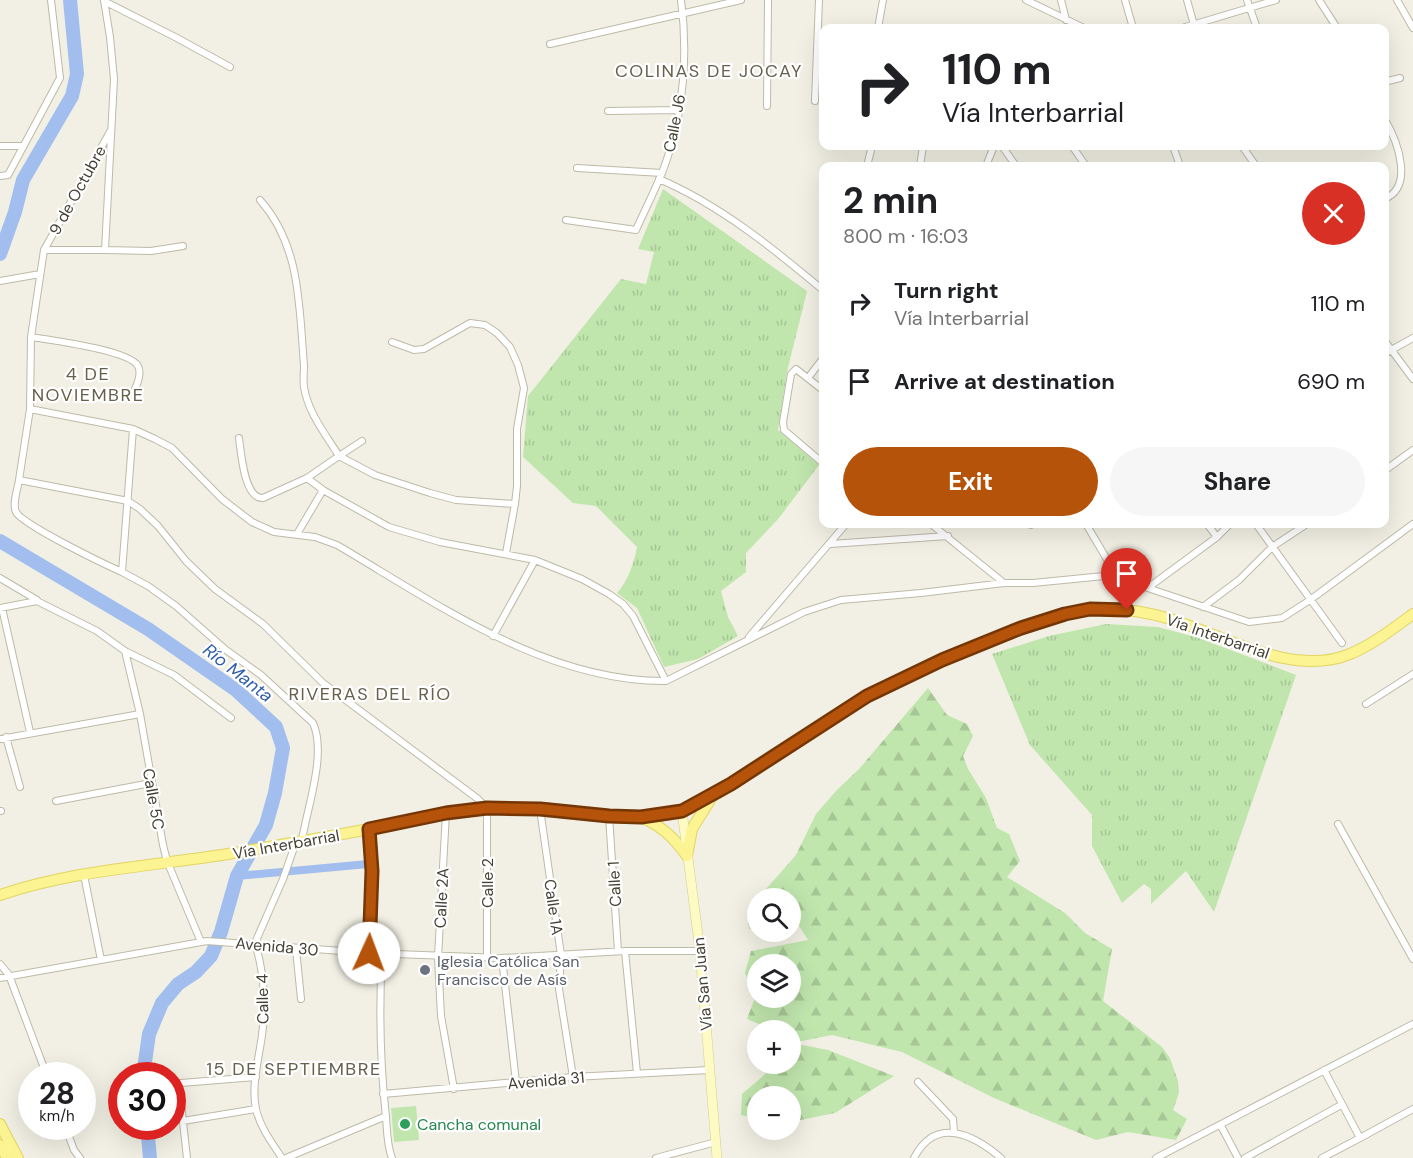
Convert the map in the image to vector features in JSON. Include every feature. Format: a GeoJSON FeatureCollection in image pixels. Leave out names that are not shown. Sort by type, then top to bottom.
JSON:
{"type":"FeatureCollection","features":[{"type":"Feature","properties":{"kind":"main road","name":"Vía Interbarrial"},"geometry":{"type":"LineString","coordinates":[[0,887],[24,886],[167,861],[226,854],[446,813],[487,808],[540,809],[641,817],[682,811],[714,795],[867,696],[981,643],[1065,614],[1090,609],[1141,611],[1285,659],[1320,661],[1350,654],[1395,628],[1413,614]]}},
{"type":"Feature","properties":{"kind":"main road"},"geometry":{"type":"LineString","coordinates":[[687,856],[692,829],[714,795]]}},
{"type":"Feature","properties":{"kind":"main road"},"geometry":{"type":"LineString","coordinates":[[641,817],[665,831],[687,856]]}},
{"type":"Feature","properties":{"kind":"main road","name":"Vía Interbarrial"},"geometry":{"type":"LineString","coordinates":[[0,895],[24,886]]}},
{"type":"Feature","properties":{"kind":"main road"},"geometry":{"type":"LineString","coordinates":[[0,1124],[18,1158]]}},
{"type":"Feature","properties":{"kind":"main road"},"geometry":{"type":"LineString","coordinates":[[0,1146],[7,1158]]}},
{"type":"Feature","properties":{"kind":"street"},"geometry":{"type":"LineString","coordinates":[[0,176],[8,176],[60,78],[51,0]]}},
{"type":"Feature","properties":{"kind":"street"},"geometry":{"type":"LineString","coordinates":[[104,0],[230,68]]}},
{"type":"Feature","properties":{"kind":"street","name":"9 de Octubre"},"geometry":{"type":"LineString","coordinates":[[104,0],[114,80],[105,250],[44,250],[111,130]]}},
{"type":"Feature","properties":{"kind":"street","name":"Calle J6"},"geometry":{"type":"LineString","coordinates":[[566,220],[636,230],[672,146],[679,110],[683,69],[681,0]]}},
{"type":"Feature","properties":{"kind":"street"},"geometry":{"type":"LineString","coordinates":[[550,44],[741,0]]}},
{"type":"Feature","properties":{"kind":"street"},"geometry":{"type":"LineString","coordinates":[[767,106],[768,0]]}},
{"type":"Feature","properties":{"kind":"street"},"geometry":{"type":"LineString","coordinates":[[815,101],[819,0]]}},
{"type":"Feature","properties":{"kind":"street"},"geometry":{"type":"LineString","coordinates":[[879,24],[883,0]]}},
{"type":"Feature","properties":{"kind":"street"},"geometry":{"type":"LineString","coordinates":[[1026,0],[1075,24]]}},
{"type":"Feature","properties":{"kind":"street"},"geometry":{"type":"LineString","coordinates":[[1061,0],[1066,20]]}},
{"type":"Feature","properties":{"kind":"street"},"geometry":{"type":"LineString","coordinates":[[1125,0],[1132,24]]}},
{"type":"Feature","properties":{"kind":"street"},"geometry":{"type":"LineString","coordinates":[[1187,0],[1194,24]]}},
{"type":"Feature","properties":{"kind":"street"},"geometry":{"type":"LineString","coordinates":[[1247,0],[1255,24]]}},
{"type":"Feature","properties":{"kind":"street"},"geometry":{"type":"LineString","coordinates":[[1197,24],[1276,0]]}},
{"type":"Feature","properties":{"kind":"street"},"geometry":{"type":"LineString","coordinates":[[1319,0],[1335,24]]}},
{"type":"Feature","properties":{"kind":"street"},"geometry":{"type":"LineString","coordinates":[[1398,0],[1413,28]]}},
{"type":"Feature","properties":{"kind":"street"},"geometry":{"type":"LineString","coordinates":[[1389,81],[1400,78]]}},
{"type":"Feature","properties":{"kind":"street"},"geometry":{"type":"LineString","coordinates":[[608,111],[679,110]]}},
{"type":"Feature","properties":{"kind":"street"},"geometry":{"type":"LineString","coordinates":[[1389,128],[1408,164]]}},
{"type":"Feature","properties":{"kind":"street"},"geometry":{"type":"LineString","coordinates":[[0,146],[22,146]]}},
{"type":"Feature","properties":{"kind":"street"},"geometry":{"type":"LineString","coordinates":[[577,168],[661,176],[755,236],[819,287]]}},
{"type":"Feature","properties":{"kind":"street"},"geometry":{"type":"LineString","coordinates":[[1389,198],[1405,191]]}},
{"type":"Feature","properties":{"kind":"street"},"geometry":{"type":"LineString","coordinates":[[260,200],[278,223],[295,267],[304,388],[311,411],[339,456],[375,475],[430,493],[456,500],[515,504]]}},
{"type":"Feature","properties":{"kind":"street"},"geometry":{"type":"LineString","coordinates":[[105,250],[151,251],[183,246]]}},
{"type":"Feature","properties":{"kind":"street"},"geometry":{"type":"LineString","coordinates":[[44,250],[31,338],[30,409],[15,508],[19,516],[72,548],[148,586],[176,606],[226,651],[261,675],[313,723],[317,749],[314,777],[286,871],[255,943]]}},
{"type":"Feature","properties":{"kind":"street"},"geometry":{"type":"LineString","coordinates":[[0,281],[40,274]]}},
{"type":"Feature","properties":{"kind":"street"},"geometry":{"type":"LineString","coordinates":[[392,342],[414,350],[424,349],[470,323],[485,325],[510,347],[524,388],[517,429],[517,486],[506,553]]}},
{"type":"Feature","properties":{"kind":"street"},"geometry":{"type":"LineString","coordinates":[[31,338],[89,346],[133,360],[140,374],[134,392]]}},
{"type":"Feature","properties":{"kind":"street"},"geometry":{"type":"LineString","coordinates":[[1389,351],[1413,338]]}},
{"type":"Feature","properties":{"kind":"street"},"geometry":{"type":"LineString","coordinates":[[1389,353],[1413,379]]}},
{"type":"Feature","properties":{"kind":"street"},"geometry":{"type":"LineString","coordinates":[[808,378],[819,364]]}},
{"type":"Feature","properties":{"kind":"street"},"geometry":{"type":"LineString","coordinates":[[819,388],[796,369],[791,374],[783,427],[819,460]]}},
{"type":"Feature","properties":{"kind":"street"},"geometry":{"type":"LineString","coordinates":[[30,409],[133,429],[172,448],[222,499],[252,522],[274,532],[315,537],[337,545],[493,636],[550,659],[593,672],[642,681],[666,681],[804,612],[841,600],[1004,583],[1033,583],[1104,576],[1149,587],[1249,622],[1282,618],[1413,524]]}},
{"type":"Feature","properties":{"kind":"street"},"geometry":{"type":"LineString","coordinates":[[122,572],[133,429]]}},
{"type":"Feature","properties":{"kind":"street"},"geometry":{"type":"LineString","coordinates":[[239,438],[244,472],[253,495],[258,498],[263,498],[307,478],[362,441]]}},
{"type":"Feature","properties":{"kind":"street"},"geometry":{"type":"LineString","coordinates":[[1389,467],[1413,450]]}},
{"type":"Feature","properties":{"kind":"street"},"geometry":{"type":"LineString","coordinates":[[307,478],[389,526],[441,542],[535,560],[582,579],[609,594],[623,604],[640,628],[666,681]]}},
{"type":"Feature","properties":{"kind":"street"},"geometry":{"type":"LineString","coordinates":[[19,480],[129,501],[158,526],[186,561],[215,589],[263,624],[323,683],[468,791],[487,808]]}},
{"type":"Feature","properties":{"kind":"street"},"geometry":{"type":"LineString","coordinates":[[297,534],[323,489]]}},
{"type":"Feature","properties":{"kind":"street"},"geometry":{"type":"LineString","coordinates":[[747,639],[843,528]]}},
{"type":"Feature","properties":{"kind":"street"},"geometry":{"type":"LineString","coordinates":[[937,528],[1004,583]]}},
{"type":"Feature","properties":{"kind":"street"},"geometry":{"type":"LineString","coordinates":[[1088,528],[1118,578]]}},
{"type":"Feature","properties":{"kind":"street"},"geometry":{"type":"LineString","coordinates":[[1210,528],[1217,537]]}},
{"type":"Feature","properties":{"kind":"street"},"geometry":{"type":"LineString","coordinates":[[1149,587],[1226,528]]}},
{"type":"Feature","properties":{"kind":"street"},"geometry":{"type":"LineString","coordinates":[[1259,528],[1342,643]]}},
{"type":"Feature","properties":{"kind":"street"},"geometry":{"type":"LineString","coordinates":[[1203,607],[1239,580],[1272,547],[1301,528]]}},
{"type":"Feature","properties":{"kind":"street"},"geometry":{"type":"LineString","coordinates":[[830,544],[948,536]]}},
{"type":"Feature","properties":{"kind":"street"},"geometry":{"type":"LineString","coordinates":[[493,636],[535,560]]}},
{"type":"Feature","properties":{"kind":"street"},"geometry":{"type":"LineString","coordinates":[[0,578],[37,601],[97,630],[126,651],[174,675],[231,718]]}},
{"type":"Feature","properties":{"kind":"street"},"geometry":{"type":"LineString","coordinates":[[30,732],[1,608],[37,601]]}},
{"type":"Feature","properties":{"kind":"street","name":"Calle 5C"},"geometry":{"type":"LineString","coordinates":[[126,651],[167,861],[204,941]]}},
{"type":"Feature","properties":{"kind":"street"},"geometry":{"type":"LineString","coordinates":[[1366,704],[1413,674]]}},
{"type":"Feature","properties":{"kind":"street"},"geometry":{"type":"LineString","coordinates":[[20,787],[3,738],[140,714]]}},
{"type":"Feature","properties":{"kind":"street"},"geometry":{"type":"LineString","coordinates":[[56,801],[151,783]]}},
{"type":"Feature","properties":{"kind":"street","name":"Calle 2"},"geometry":{"type":"LineString","coordinates":[[487,808],[487,958]]}},
{"type":"Feature","properties":{"kind":"street","name":"Calle 1A"},"geometry":{"type":"LineString","coordinates":[[540,809],[561,955],[559,989],[573,1077]]}},
{"type":"Feature","properties":{"kind":"street","name":"Vía San Juan"},"geometry":{"type":"LineString","coordinates":[[682,811],[700,951],[717,1158]]}},
{"type":"Feature","properties":{"kind":"street","name":"Calle 2A"},"geometry":{"type":"LineString","coordinates":[[446,813],[438,957],[441,1016],[454,1089]]}},
{"type":"Feature","properties":{"kind":"street","name":"Calle 1"},"geometry":{"type":"LineString","coordinates":[[609,816],[621,951],[637,1073]]}},
{"type":"Feature","properties":{"kind":"street"},"geometry":{"type":"LineString","coordinates":[[1338,824],[1413,959]]}},
{"type":"Feature","properties":{"kind":"street"},"geometry":{"type":"LineString","coordinates":[[369,829],[372,871],[369,953]]}},
{"type":"Feature","properties":{"kind":"street"},"geometry":{"type":"LineString","coordinates":[[84,875],[101,960]]}},
{"type":"Feature","properties":{"kind":"street","name":"Avenida 30"},"geometry":{"type":"LineString","coordinates":[[0,978],[204,941],[247,942],[296,949],[487,958],[621,951],[700,951]]}},
{"type":"Feature","properties":{"kind":"street","name":"Calle 4"},"geometry":{"type":"LineString","coordinates":[[255,943],[261,964],[263,1003],[256,1077],[256,1109],[263,1128],[284,1158]]}},
{"type":"Feature","properties":{"kind":"street"},"geometry":{"type":"LineString","coordinates":[[296,949],[301,999]]}},
{"type":"Feature","properties":{"kind":"street"},"geometry":{"type":"LineString","coordinates":[[381,953],[383,1094],[392,1158]]}},
{"type":"Feature","properties":{"kind":"street"},"geometry":{"type":"LineString","coordinates":[[502,958],[516,1082]]}},
{"type":"Feature","properties":{"kind":"street"},"geometry":{"type":"LineString","coordinates":[[0,964],[9,975],[43,1062]]}},
{"type":"Feature","properties":{"kind":"street"},"geometry":{"type":"LineString","coordinates":[[1156,1158],[1413,1024]]}},
{"type":"Feature","properties":{"kind":"street"},"geometry":{"type":"LineString","coordinates":[[1324,1070],[1360,1137]]}},
{"type":"Feature","properties":{"kind":"street","name":"Avenida 31"},"geometry":{"type":"LineString","coordinates":[[383,1094],[573,1077],[709,1071]]}},
{"type":"Feature","properties":{"kind":"street"},"geometry":{"type":"LineString","coordinates":[[186,1082],[256,1077]]}},
{"type":"Feature","properties":{"kind":"street"},"geometry":{"type":"LineString","coordinates":[[918,1082],[953,1119],[954,1132]]}},
{"type":"Feature","properties":{"kind":"street"},"geometry":{"type":"LineString","coordinates":[[1245,1158],[1341,1104]]}},
{"type":"Feature","properties":{"kind":"street"},"geometry":{"type":"LineString","coordinates":[[186,1121],[256,1109]]}},
{"type":"Feature","properties":{"kind":"street"},"geometry":{"type":"LineString","coordinates":[[1322,1158],[1413,1109]]}},
{"type":"Feature","properties":{"kind":"street"},"geometry":{"type":"LineString","coordinates":[[284,1158],[386,1116]]}},
{"type":"Feature","properties":{"kind":"street"},"geometry":{"type":"LineString","coordinates":[[1221,1126],[1238,1158]]}},
{"type":"Feature","properties":{"kind":"street"},"geometry":{"type":"LineString","coordinates":[[914,1158],[929,1140],[943,1133],[954,1132],[975,1139],[1001,1158]]}},
{"type":"Feature","properties":{"kind":"street"},"geometry":{"type":"LineString","coordinates":[[70,1140],[80,1158]]}},
{"type":"Feature","properties":{"kind":"street"},"geometry":{"type":"LineString","coordinates":[[185,1140],[187,1158]]}},
{"type":"Feature","properties":{"kind":"street"},"geometry":{"type":"LineString","coordinates":[[656,1158],[716,1142]]}},
{"type":"Feature","properties":{"kind":"green space"},"geometry":{"type":"Polygon","coordinates":[[[663,189],[807,291],[787,372],[778,430],[819,465],[779,518],[746,553],[746,572],[721,591],[728,617],[738,636],[698,659],[664,667],[637,608],[617,593],[630,571],[637,547],[596,506],[573,503],[523,457],[528,396],[621,279],[646,284],[654,252],[638,249],[663,189]]]}},
{"type":"Feature","properties":{"kind":"green space"},"geometry":{"type":"Polygon","coordinates":[[[1106,624],[1158,627],[1199,638],[1296,675],[1214,912],[1186,871],[1151,904],[1151,889],[1144,884],[1122,903],[1092,846],[1092,815],[1030,745],[992,654],[1049,636],[1106,624]]]}},
{"type":"Feature","properties":{"kind":"green space"},"geometry":{"type":"Polygon","coordinates":[[[928,688],[947,715],[967,724],[973,736],[963,756],[968,769],[986,798],[997,828],[1009,834],[1020,861],[1007,877],[1065,913],[1085,933],[1112,949],[1103,1001],[1162,1047],[1170,1058],[1178,1081],[1179,1093],[1173,1110],[1187,1119],[1176,1140],[1128,1132],[1096,1140],[994,1098],[902,1052],[832,1035],[801,1041],[801,1020],[747,1019],[751,1008],[801,1008],[801,954],[750,954],[751,951],[808,940],[801,929],[801,888],[767,888],[796,855],[816,814],[859,769],[928,688]]]}},
{"type":"Feature","properties":{"kind":"green space"},"geometry":{"type":"Polygon","coordinates":[[[801,1045],[828,1050],[894,1076],[835,1113],[801,1120],[801,1086],[751,1086],[765,1074],[801,1074],[801,1045]]]}},
{"type":"Feature","properties":{"kind":"green space"},"geometry":{"type":"Polygon","coordinates":[[[747,1090],[747,1116],[741,1115],[742,1094],[747,1090]]]}},
{"type":"Feature","properties":{"kind":"green space","name":"Cancha comunal"},"geometry":{"type":"Polygon","coordinates":[[[416,1106],[419,1140],[394,1142],[391,1108],[416,1106]]]}},
{"type":"Feature","properties":{"kind":"waterway","name":"Río Manta"},"geometry":{"type":"LineString","coordinates":[[0,254],[15,212],[23,180],[72,96],[77,74],[70,0]]}},
{"type":"Feature","properties":{"kind":"waterway","name":"Río Manta"},"geometry":{"type":"LineString","coordinates":[[0,541],[148,629],[236,690],[276,727],[283,748],[275,793],[266,825],[237,876],[221,932],[211,956],[196,972],[178,984],[162,1003],[149,1034],[145,1062]]}},
{"type":"Feature","properties":{"kind":"waterway"},"geometry":{"type":"LineString","coordinates":[[237,876],[368,864]]}},
{"type":"Feature","properties":{"kind":"waterway","name":"Río Manta"},"geometry":{"type":"LineString","coordinates":[[148,1140],[150,1158]]}},
{"type":"Feature","properties":{"kind":"place","name":"Iglesia Católica San Francisco de Asís"},"geometry":{"type":"Point","coordinates":[425,970]}},
{"type":"Feature","properties":{"kind":"place","name":"Cancha comunal"},"geometry":{"type":"Point","coordinates":[405,1124]}},
{"type":"Feature","properties":{"kind":"district","name":"COLINAS DE JOCAY"},"geometry":{"type":"Point","coordinates":[709,71]}},
{"type":"Feature","properties":{"kind":"district","name":"4 DE NOVIEMBRE"},"geometry":{"type":"Point","coordinates":[88,384]}},
{"type":"Feature","properties":{"kind":"district","name":"RIVERAS DEL RÍO"},"geometry":{"type":"Point","coordinates":[370,694]}},
{"type":"Feature","properties":{"kind":"district","name":"15 DE SEPTIEMBRE"},"geometry":{"type":"Point","coordinates":[294,1069]}},
{"type":"Feature","properties":{"kind":"route"},"geometry":{"type":"LineString","coordinates":[[369,953],[372,871],[369,829],[446,813],[487,808],[540,809],[641,817],[682,811],[698,804],[765,763],[867,696],[942,660],[1021,628],[1065,614],[1090,609],[1127,610]]}}]}
